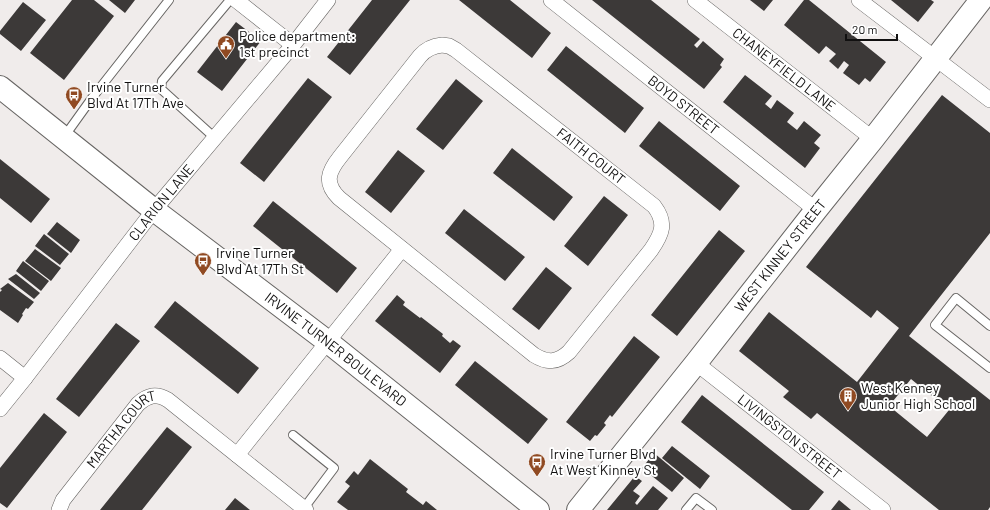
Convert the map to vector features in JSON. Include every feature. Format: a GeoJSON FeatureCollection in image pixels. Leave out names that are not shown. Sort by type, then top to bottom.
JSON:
{"type":"FeatureCollection","features":[{"type":"Feature","properties":{"kind":"main road","name":"WEST KINNEY STREET"},"geometry":{"type":"LineString","coordinates":[[578,510],[696,364],[981,0]]}},
{"type":"Feature","properties":{"kind":"main road","name":"IRVINE TURNER BOULEVARD"},"geometry":{"type":"LineString","coordinates":[[0,87],[154,210],[328,342],[538,510]]}},
{"type":"Feature","properties":{"kind":"street"},"geometry":{"type":"LineString","coordinates":[[236,0],[293,45]]}},
{"type":"Feature","properties":{"kind":"street","name":"CLARION LANE"},"geometry":{"type":"LineString","coordinates":[[0,409],[26,378],[154,210],[293,45],[328,0]]}},
{"type":"Feature","properties":{"kind":"street","name":"BOYD STREET"},"geometry":{"type":"LineString","coordinates":[[551,0],[816,210]]}},
{"type":"Feature","properties":{"kind":"street","name":"CHANEYFIELD LANE"},"geometry":{"type":"LineString","coordinates":[[695,0],[873,139]]}},
{"type":"Feature","properties":{"kind":"street"},"geometry":{"type":"LineString","coordinates":[[859,0],[990,100]]}},
{"type":"Feature","properties":{"kind":"street","name":"FAITH COURT"},"geometry":{"type":"LineString","coordinates":[[442,45],[449,46],[456,50],[654,206],[659,213],[662,224],[659,238],[651,250],[570,352],[564,357],[552,361],[540,359],[534,355],[402,249],[334,193],[329,183],[330,173],[340,157],[420,56],[430,47],[442,45]]}},
{"type":"Feature","properties":{"kind":"street"},"geometry":{"type":"LineString","coordinates":[[237,455],[402,249]]}},
{"type":"Feature","properties":{"kind":"street"},"geometry":{"type":"LineString","coordinates":[[0,358],[26,378]]}},
{"type":"Feature","properties":{"kind":"street","name":"LIVINGSTON STREET"},"geometry":{"type":"LineString","coordinates":[[696,364],[883,510]]}},
{"type":"Feature","properties":{"kind":"street","name":"MARTHA COURT"},"geometry":{"type":"LineString","coordinates":[[59,510],[63,500],[138,404],[142,400],[153,396],[168,400],[305,509]]}},
{"type":"Feature","properties":{"kind":"lane"},"geometry":{"type":"LineString","coordinates":[[63,138],[89,102],[169,0]]}},
{"type":"Feature","properties":{"kind":"lane"},"geometry":{"type":"LineString","coordinates":[[215,138],[161,89],[162,81],[230,0]]}},
{"type":"Feature","properties":{"kind":"lane"},"geometry":{"type":"LineString","coordinates":[[990,326],[956,298],[935,325],[990,368]]}},
{"type":"Feature","properties":{"kind":"lane"},"geometry":{"type":"LineString","coordinates":[[293,436],[334,468],[305,509]]}},
{"type":"Feature","properties":{"kind":"lane"},"geometry":{"type":"LineString","coordinates":[[686,510],[696,498],[712,510]]}},
{"type":"Feature","properties":{"kind":"building"},"geometry":{"type":"Polygon","coordinates":[[[72,0],[94,0],[114,16],[64,80],[30,53],[72,0]]]}},
{"type":"Feature","properties":{"kind":"building"},"geometry":{"type":"Polygon","coordinates":[[[109,0],[135,0],[125,13],[109,0]]]}},
{"type":"Feature","properties":{"kind":"building"},"geometry":{"type":"Polygon","coordinates":[[[372,0],[410,0],[350,75],[327,57],[372,0]]]}},
{"type":"Feature","properties":{"kind":"building"},"geometry":{"type":"Polygon","coordinates":[[[459,0],[510,0],[551,33],[532,58],[459,0]]]}},
{"type":"Feature","properties":{"kind":"building"},"geometry":{"type":"Polygon","coordinates":[[[592,0],[651,0],[700,39],[694,45],[697,48],[703,41],[724,59],[720,65],[722,67],[704,89],[592,0]]]}},
{"type":"Feature","properties":{"kind":"building"},"geometry":{"type":"Polygon","coordinates":[[[750,0],[773,0],[764,11],[750,0]]]}},
{"type":"Feature","properties":{"kind":"building"},"geometry":{"type":"Polygon","coordinates":[[[804,0],[809,0],[886,62],[870,82],[865,78],[859,85],[843,73],[849,65],[844,61],[838,69],[829,61],[836,54],[826,46],[819,54],[784,25],[804,0]]]}},
{"type":"Feature","properties":{"kind":"building"},"geometry":{"type":"Polygon","coordinates":[[[891,0],[931,0],[934,2],[918,22],[891,0]]]}},
{"type":"Feature","properties":{"kind":"building"},"geometry":{"type":"Polygon","coordinates":[[[23,2],[46,20],[21,51],[0,34],[0,31],[23,2]]]}},
{"type":"Feature","properties":{"kind":"building"},"geometry":{"type":"Polygon","coordinates":[[[236,22],[261,41],[222,91],[197,72],[236,22]]]}},
{"type":"Feature","properties":{"kind":"building"},"geometry":{"type":"Polygon","coordinates":[[[566,46],[644,108],[625,133],[547,70],[566,46]]]}},
{"type":"Feature","properties":{"kind":"building"},"geometry":{"type":"Polygon","coordinates":[[[745,75],[772,96],[765,104],[771,109],[777,100],[794,113],[787,122],[797,130],[804,121],[821,135],[814,143],[820,148],[805,168],[723,102],[745,75]]]}},
{"type":"Feature","properties":{"kind":"building"},"geometry":{"type":"Polygon","coordinates":[[[308,78],[332,97],[264,182],[240,163],[308,78]]]}},
{"type":"Feature","properties":{"kind":"building"},"geometry":{"type":"Polygon","coordinates":[[[456,79],[483,101],[443,150],[416,129],[456,79]]]}},
{"type":"Feature","properties":{"kind":"building"},"geometry":{"type":"Polygon","coordinates":[[[942,95],[990,133],[990,233],[909,336],[990,400],[990,507],[988,510],[939,510],[817,413],[811,419],[783,397],[789,391],[739,351],[769,312],[857,382],[899,328],[877,310],[871,318],[806,267],[942,95]],[[911,379],[889,406],[927,437],[949,410],[911,379]]]}},
{"type":"Feature","properties":{"kind":"building"},"geometry":{"type":"Polygon","coordinates":[[[659,121],[740,186],[720,211],[639,146],[659,121]]]}},
{"type":"Feature","properties":{"kind":"building"},"geometry":{"type":"Polygon","coordinates":[[[512,148],[573,197],[554,221],[493,173],[512,148]]]}},
{"type":"Feature","properties":{"kind":"building"},"geometry":{"type":"Polygon","coordinates":[[[398,150],[425,171],[391,213],[365,192],[398,150]]]}},
{"type":"Feature","properties":{"kind":"building"},"geometry":{"type":"Polygon","coordinates":[[[0,159],[50,199],[31,223],[0,198],[0,159]]]}},
{"type":"Feature","properties":{"kind":"building"},"geometry":{"type":"Polygon","coordinates":[[[604,196],[628,215],[588,266],[564,246],[604,196]]]}},
{"type":"Feature","properties":{"kind":"building"},"geometry":{"type":"Polygon","coordinates":[[[273,201],[357,268],[337,293],[253,226],[273,201]]]}},
{"type":"Feature","properties":{"kind":"building"},"geometry":{"type":"Polygon","coordinates":[[[464,209],[525,257],[505,281],[445,233],[464,209]]]}},
{"type":"Feature","properties":{"kind":"building"},"geometry":{"type":"Polygon","coordinates":[[[57,222],[80,240],[71,253],[47,234],[57,222]]]}},
{"type":"Feature","properties":{"kind":"building"},"geometry":{"type":"Polygon","coordinates":[[[719,230],[745,251],[677,336],[651,315],[719,230]]]}},
{"type":"Feature","properties":{"kind":"building"},"geometry":{"type":"Polygon","coordinates":[[[44,234],[69,254],[60,265],[35,246],[44,234]]]}},
{"type":"Feature","properties":{"kind":"building"},"geometry":{"type":"Polygon","coordinates":[[[35,249],[61,268],[51,281],[25,261],[35,249]]]}},
{"type":"Feature","properties":{"kind":"building"},"geometry":{"type":"Polygon","coordinates":[[[23,261],[49,281],[41,291],[16,271],[23,261]]]}},
{"type":"Feature","properties":{"kind":"building"},"geometry":{"type":"Polygon","coordinates":[[[546,267],[572,288],[539,330],[512,309],[546,267]]]}},
{"type":"Feature","properties":{"kind":"building"},"geometry":{"type":"Polygon","coordinates":[[[16,274],[40,293],[34,299],[8,279],[16,274]]]}},
{"type":"Feature","properties":{"kind":"building"},"geometry":{"type":"Polygon","coordinates":[[[8,283],[34,302],[28,309],[26,308],[18,323],[0,310],[0,292],[2,290],[0,289],[8,283]]]}},
{"type":"Feature","properties":{"kind":"building"},"geometry":{"type":"Polygon","coordinates":[[[397,295],[405,302],[403,305],[443,334],[442,336],[450,343],[453,340],[461,346],[440,373],[375,321],[397,295]]]}},
{"type":"Feature","properties":{"kind":"building"},"geometry":{"type":"Polygon","coordinates":[[[175,301],[259,368],[238,394],[154,327],[175,301]]]}},
{"type":"Feature","properties":{"kind":"building"},"geometry":{"type":"Polygon","coordinates":[[[116,323],[140,341],[79,417],[56,399],[116,323]]]}},
{"type":"Feature","properties":{"kind":"building"},"geometry":{"type":"Polygon","coordinates":[[[634,336],[660,357],[612,417],[610,415],[604,423],[606,425],[597,436],[595,435],[590,441],[566,422],[634,336]]]}},
{"type":"Feature","properties":{"kind":"building"},"geometry":{"type":"Polygon","coordinates":[[[475,361],[548,419],[528,444],[455,385],[475,361]]]}},
{"type":"Feature","properties":{"kind":"building"},"geometry":{"type":"Polygon","coordinates":[[[702,395],[824,492],[809,510],[792,510],[681,422],[702,395]]]}},
{"type":"Feature","properties":{"kind":"building"},"geometry":{"type":"Polygon","coordinates":[[[44,413],[67,432],[7,508],[0,503],[0,468],[44,413]]]}},
{"type":"Feature","properties":{"kind":"building"},"geometry":{"type":"Polygon","coordinates":[[[167,427],[192,447],[142,510],[100,510],[167,427]]]}},
{"type":"Feature","properties":{"kind":"building"},"geometry":{"type":"Polygon","coordinates":[[[672,446],[710,476],[700,489],[662,458],[672,446]]]}},
{"type":"Feature","properties":{"kind":"building"},"geometry":{"type":"Polygon","coordinates":[[[654,453],[684,478],[672,492],[642,468],[654,453]]]}},
{"type":"Feature","properties":{"kind":"building"},"geometry":{"type":"Polygon","coordinates":[[[370,459],[408,489],[406,492],[423,505],[426,501],[437,510],[348,510],[337,502],[350,486],[345,482],[354,471],[358,475],[370,459]]]}},
{"type":"Feature","properties":{"kind":"building"},"geometry":{"type":"Polygon","coordinates":[[[635,476],[642,481],[633,491],[640,496],[635,503],[637,505],[653,486],[668,498],[658,510],[607,510],[635,476]]]}},
{"type":"Feature","properties":{"kind":"building"},"geometry":{"type":"Polygon","coordinates":[[[235,498],[250,510],[225,510],[235,498]]]}},
{"type":"Feature","properties":{"kind":"building"},"geometry":{"type":"Polygon","coordinates":[[[839,500],[851,510],[831,510],[839,500]]]}},
{"type":"Feature","properties":{"kind":"place","name":"Police department: 1st precinct"},"geometry":{"type":"Point","coordinates":[226,59]}},
{"type":"Feature","properties":{"kind":"place","name":"Irvine Turner Blvd At 17Th Ave"},"geometry":{"type":"Point","coordinates":[74,110]}},
{"type":"Feature","properties":{"kind":"place","name":"Irvine Turner Blvd At 17Th St"},"geometry":{"type":"Point","coordinates":[203,276]}},
{"type":"Feature","properties":{"kind":"place","name":"West Kenney Junior High School"},"geometry":{"type":"Point","coordinates":[848,411]}},
{"type":"Feature","properties":{"kind":"place","name":"Irvine Turner Blvd At West Kinney St"},"geometry":{"type":"Point","coordinates":[537,477]}}]}
